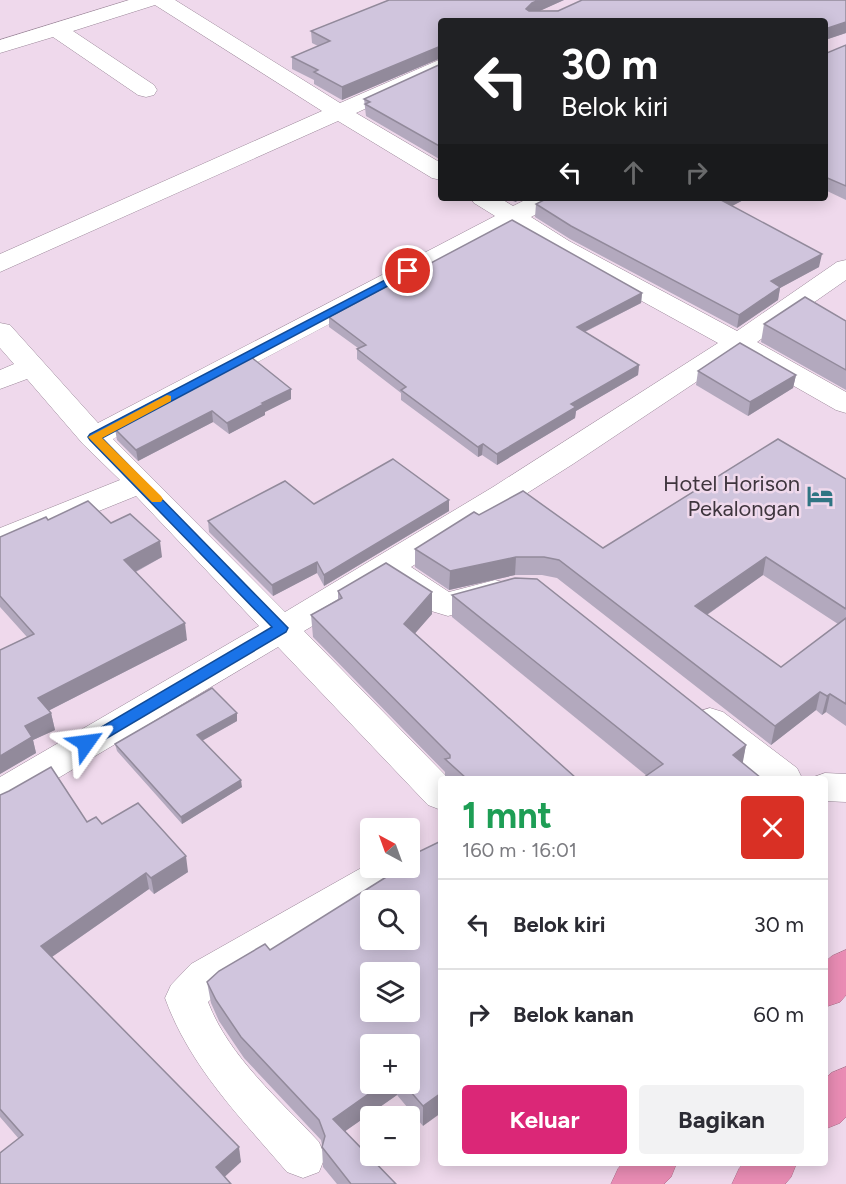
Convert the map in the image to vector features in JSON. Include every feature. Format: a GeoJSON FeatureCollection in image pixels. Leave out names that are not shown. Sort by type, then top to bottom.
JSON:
{"type":"FeatureCollection","features":[{"type":"Feature","properties":{"kind":"highway"},"geometry":{"type":"LineString","coordinates":[[828,986],[846,968]]}},
{"type":"Feature","properties":{"kind":"highway"},"geometry":{"type":"LineString","coordinates":[[828,1106],[846,1087]]}},
{"type":"Feature","properties":{"kind":"highway"},"geometry":{"type":"LineString","coordinates":[[634,1184],[651,1166]]}},
{"type":"Feature","properties":{"kind":"highway"},"geometry":{"type":"LineString","coordinates":[[754,1184],[771,1166]]}},
{"type":"Feature","properties":{"kind":"street"},"geometry":{"type":"LineString","coordinates":[[0,47],[150,0]]}},
{"type":"Feature","properties":{"kind":"street"},"geometry":{"type":"LineString","coordinates":[[161,0],[438,171]]}},
{"type":"Feature","properties":{"kind":"street"},"geometry":{"type":"LineString","coordinates":[[57,30],[146,90]]}},
{"type":"Feature","properties":{"kind":"street"},"geometry":{"type":"LineString","coordinates":[[0,264],[438,67]]}},
{"type":"Feature","properties":{"kind":"street"},"geometry":{"type":"LineString","coordinates":[[488,201],[560,246],[846,404]]}},
{"type":"Feature","properties":{"kind":"street"},"geometry":{"type":"LineString","coordinates":[[94,437],[542,201]]}},
{"type":"Feature","properties":{"kind":"street"},"geometry":{"type":"LineString","coordinates":[[0,795],[387,566],[532,477],[739,343],[846,268]]}},
{"type":"Feature","properties":{"kind":"street"},"geometry":{"type":"LineString","coordinates":[[0,331],[94,437],[438,792]]}},
{"type":"Feature","properties":{"kind":"street"},"geometry":{"type":"LineString","coordinates":[[0,380],[33,368]]}},
{"type":"Feature","properties":{"kind":"street"},"geometry":{"type":"LineString","coordinates":[[0,540],[141,483]]}},
{"type":"Feature","properties":{"kind":"street"},"geometry":{"type":"LineString","coordinates":[[387,566],[440,603],[448,604],[490,592],[524,587]]}},
{"type":"Feature","properties":{"kind":"street"},"geometry":{"type":"LineString","coordinates":[[687,703],[781,776]]}},
{"type":"Feature","properties":{"kind":"street"},"geometry":{"type":"LineString","coordinates":[[828,787],[846,788]]}},
{"type":"Feature","properties":{"kind":"street"},"geometry":{"type":"LineString","coordinates":[[303,1157],[208,1045],[192,1019],[186,998],[206,977],[377,878]]}},
{"type":"Feature","properties":{"kind":"building"},"geometry":{"type":"Polygon","coordinates":[[[389,0],[539,0],[526,9],[529,11],[558,11],[582,0],[846,0],[846,22],[828,28],[828,18],[438,18],[438,47],[342,87],[314,72],[318,70],[292,57],[330,41],[311,31],[389,0]]]}},
{"type":"Feature","properties":{"kind":"building"},"geometry":{"type":"Polygon","coordinates":[[[846,45],[846,186],[828,178],[828,53],[846,45]]]}},
{"type":"Feature","properties":{"kind":"building"},"geometry":{"type":"Polygon","coordinates":[[[438,65],[438,145],[365,104],[370,102],[364,99],[438,65]]]}},
{"type":"Feature","properties":{"kind":"building"},"geometry":{"type":"Polygon","coordinates":[[[542,201],[723,201],[822,254],[771,281],[780,287],[739,315],[571,226],[536,204],[542,201]]]}},
{"type":"Feature","properties":{"kind":"building"},"geometry":{"type":"Polygon","coordinates":[[[512,220],[642,293],[577,327],[639,365],[571,404],[576,407],[497,454],[483,444],[478,447],[401,390],[406,387],[357,349],[366,345],[329,317],[512,220]]]}},
{"type":"Feature","properties":{"kind":"building"},"geometry":{"type":"Polygon","coordinates":[[[805,297],[846,321],[846,370],[764,324],[805,297]]]}},
{"type":"Feature","properties":{"kind":"building"},"geometry":{"type":"Polygon","coordinates":[[[740,343],[796,375],[750,402],[698,371],[740,343]]]}},
{"type":"Feature","properties":{"kind":"building"},"geometry":{"type":"Polygon","coordinates":[[[251,357],[291,389],[227,423],[212,411],[136,450],[115,429],[251,357]]]}},
{"type":"Feature","properties":{"kind":"building"},"geometry":{"type":"Polygon","coordinates":[[[778,439],[846,479],[846,609],[766,557],[695,606],[781,667],[846,618],[846,704],[830,694],[827,696],[820,692],[775,726],[559,560],[544,557],[516,557],[450,571],[415,549],[474,512],[479,515],[523,491],[603,548],[778,439]]]}},
{"type":"Feature","properties":{"kind":"building"},"geometry":{"type":"Polygon","coordinates":[[[393,459],[449,500],[324,575],[317,562],[272,585],[208,521],[285,481],[314,504],[393,459]]]}},
{"type":"Feature","properties":{"kind":"building"},"geometry":{"type":"Polygon","coordinates":[[[88,501],[111,523],[130,514],[160,541],[124,560],[185,623],[38,698],[51,713],[25,726],[32,737],[0,756],[0,650],[34,634],[0,596],[0,537],[46,517],[48,520],[88,501]]]}},
{"type":"Feature","properties":{"kind":"building"},"geometry":{"type":"Polygon","coordinates":[[[386,563],[432,592],[404,624],[574,776],[464,776],[445,759],[450,758],[450,755],[311,615],[342,598],[338,591],[386,563]]]}},
{"type":"Feature","properties":{"kind":"building"},"geometry":{"type":"Polygon","coordinates":[[[515,578],[537,579],[746,745],[733,755],[759,776],[646,776],[663,764],[452,595],[515,578]]]}},
{"type":"Feature","properties":{"kind":"building"},"geometry":{"type":"Polygon","coordinates":[[[212,688],[237,713],[197,735],[241,780],[181,817],[115,744],[212,688]]]}},
{"type":"Feature","properties":{"kind":"building"},"geometry":{"type":"Polygon","coordinates":[[[51,767],[87,822],[96,817],[102,824],[138,803],[186,856],[151,878],[146,873],[41,946],[239,1147],[216,1167],[231,1184],[0,1184],[0,1153],[23,1135],[0,1109],[0,795],[51,767]]]}},
{"type":"Feature","properties":{"kind":"building"},"geometry":{"type":"Polygon","coordinates":[[[438,842],[438,1095],[423,1106],[413,1094],[420,1094],[420,1034],[360,1034],[360,1094],[368,1094],[333,1119],[360,1147],[360,1166],[379,1166],[396,1184],[351,1184],[322,1147],[325,1136],[319,1120],[241,1037],[216,1000],[207,982],[219,971],[265,944],[270,950],[360,893],[360,950],[420,950],[420,890],[366,890],[385,878],[420,878],[420,851],[438,842]]]}},
{"type":"Feature","properties":{"kind":"slow traffic"},"geometry":{"type":"LineString","coordinates":[[156,499],[94,437],[167,399]]}},
{"type":"Feature","properties":{"kind":"place","name":"Hotel Horison Pekalongan"},"geometry":{"type":"Point","coordinates":[820,496]}},
{"type":"Feature","properties":{"kind":"route"},"geometry":{"type":"LineString","coordinates":[[86,743],[281,628],[94,437],[408,271]]}}]}
